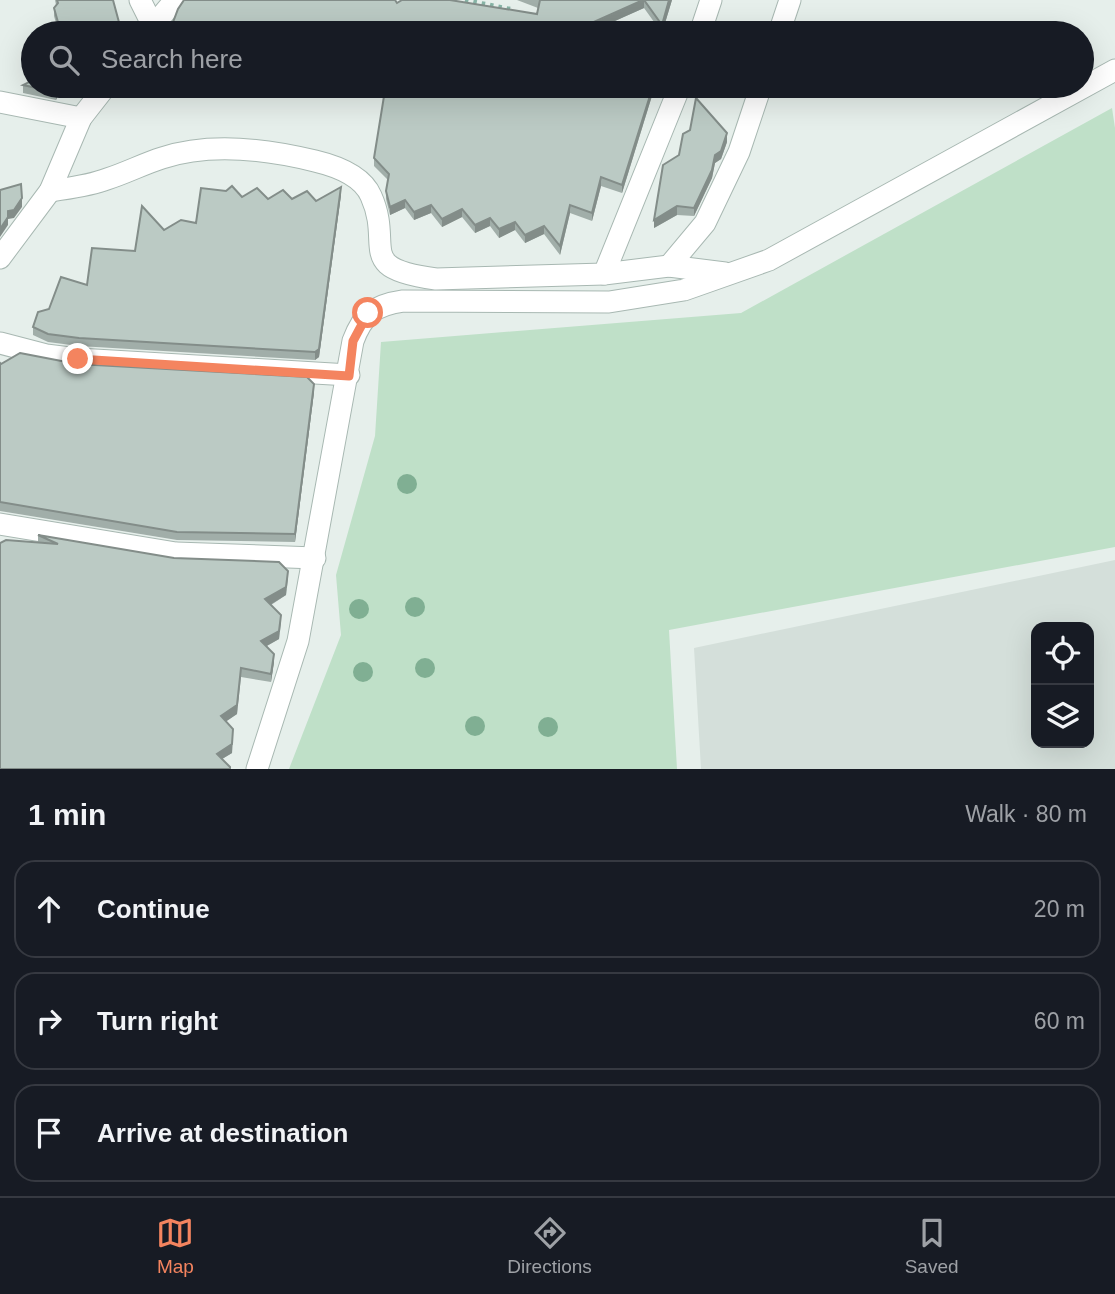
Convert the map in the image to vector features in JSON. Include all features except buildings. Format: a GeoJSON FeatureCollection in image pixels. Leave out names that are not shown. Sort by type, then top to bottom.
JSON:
{"type":"FeatureCollection","features":[{"type":"Feature","properties":{"kind":"lane"},"geometry":{"type":"LineString","coordinates":[[140,0],[147,21]]}},
{"type":"Feature","properties":{"kind":"lane"},"geometry":{"type":"LineString","coordinates":[[158,21],[175,0]]}},
{"type":"Feature","properties":{"kind":"lane"},"geometry":{"type":"LineString","coordinates":[[704,21],[711,0]]}},
{"type":"Feature","properties":{"kind":"lane"},"geometry":{"type":"LineString","coordinates":[[783,21],[790,0]]}},
{"type":"Feature","properties":{"kind":"lane"},"geometry":{"type":"LineString","coordinates":[[1094,82],[1115,70]]}},
{"type":"Feature","properties":{"kind":"lane"},"geometry":{"type":"LineString","coordinates":[[0,258],[50,191],[81,118],[97,98]]}},
{"type":"Feature","properties":{"kind":"lane"},"geometry":{"type":"LineString","coordinates":[[604,274],[675,98]]}},
{"type":"Feature","properties":{"kind":"lane"},"geometry":{"type":"LineString","coordinates":[[669,266],[705,223],[739,152],[757,98]]}},
{"type":"Feature","properties":{"kind":"lane"},"geometry":{"type":"LineString","coordinates":[[257,769],[288,680],[315,558],[358,328],[368,313],[382,304],[403,301],[609,302],[684,290],[769,260],[1064,98]]}},
{"type":"Feature","properties":{"kind":"lane"},"geometry":{"type":"LineString","coordinates":[[0,102],[81,118]]}},
{"type":"Feature","properties":{"kind":"lane"},"geometry":{"type":"LineString","coordinates":[[50,191],[105,180],[164,157],[212,150],[259,150],[332,166],[355,177],[371,195],[383,258],[395,271],[436,279],[604,274],[669,266],[732,274]]}},
{"type":"Feature","properties":{"kind":"lane"},"geometry":{"type":"LineString","coordinates":[[0,343],[46,355],[78,359],[349,376]]}},
{"type":"Feature","properties":{"kind":"lane"},"geometry":{"type":"LineString","coordinates":[[0,524],[176,552],[315,558]]}},
{"type":"Feature","properties":{"kind":"path"},"geometry":{"type":"LineString","coordinates":[[465,0],[523,12]]}},
{"type":"Feature","properties":{"kind":"shaded area"},"geometry":{"type":"Polygon","coordinates":[[[1115,560],[1115,769],[701,769],[694,648],[1115,560]]]}},
{"type":"Feature","properties":{"kind":"green space"},"geometry":{"type":"Polygon","coordinates":[[[1112,108],[1115,128],[1115,547],[669,630],[677,769],[289,769],[341,635],[336,575],[375,436],[381,342],[741,313],[1112,108]]]}},
{"type":"Feature","properties":{"kind":"route"},"geometry":{"type":"LineString","coordinates":[[78,359],[349,376],[353,341],[368,313]]}}]}
